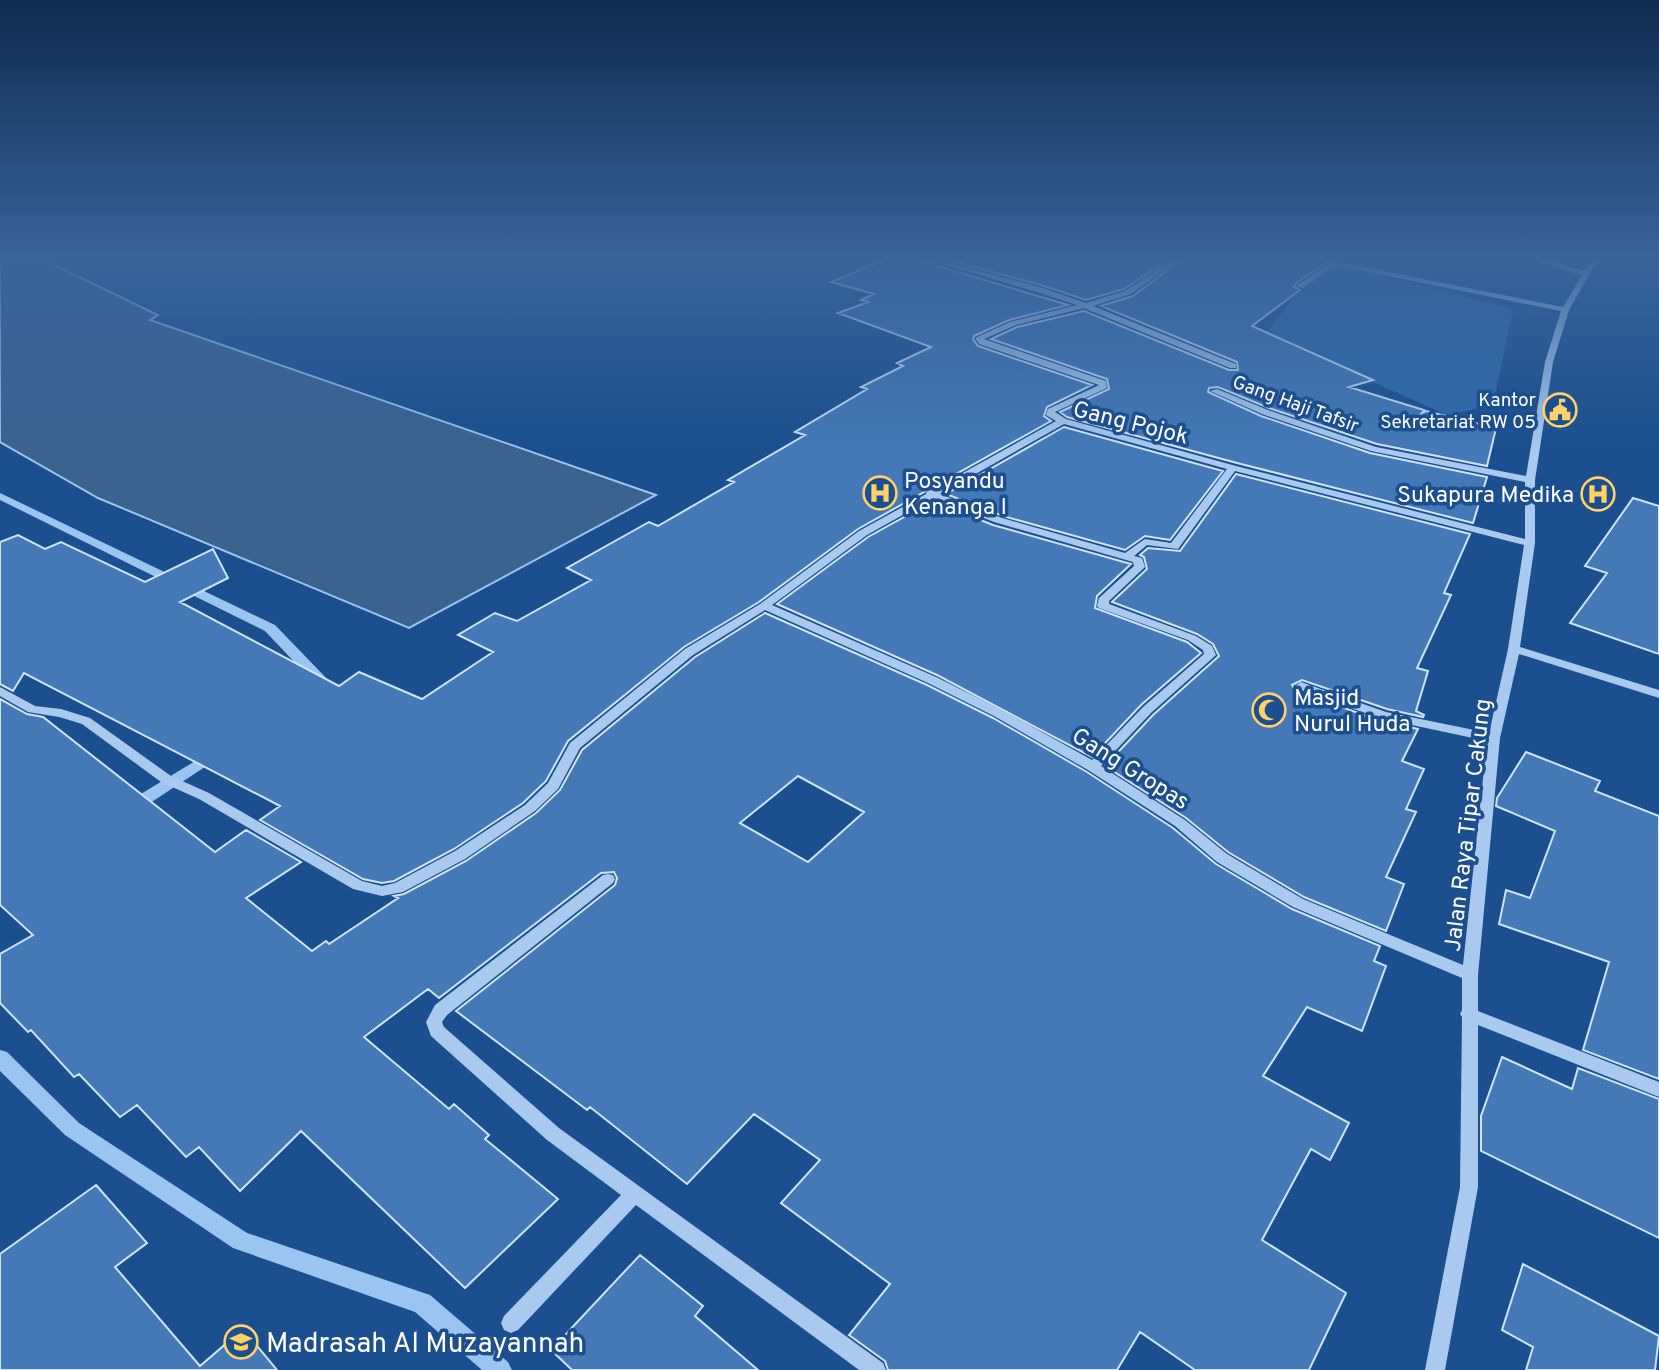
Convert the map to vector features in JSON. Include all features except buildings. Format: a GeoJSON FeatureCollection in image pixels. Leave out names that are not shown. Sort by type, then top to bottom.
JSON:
{"type":"FeatureCollection","features":[{"type":"Feature","properties":{"kind":"street"},"geometry":{"type":"LineString","coordinates":[[1023,322],[979,338],[982,342],[1103,383],[1104,386],[1095,391],[1051,411],[1050,415],[1063,421]]}},
{"type":"Feature","properties":{"kind":"street"},"geometry":{"type":"LineString","coordinates":[[1126,322],[1233,366]]}},
{"type":"Feature","properties":{"kind":"street","name":"Jalan Raya Tipar Cakung"},"geometry":{"type":"LineString","coordinates":[[1435,1370],[1469,1187],[1470,975],[1494,738],[1514,649],[1530,543],[1530,480],[1549,362],[1561,322]]}},
{"type":"Feature","properties":{"kind":"street","name":"Gang Haji Tafsir"},"geometry":{"type":"LineString","coordinates":[[1214,391],[1265,412],[1374,449],[1530,480]]}},
{"type":"Feature","properties":{"kind":"street","name":"Gang Pojok"},"geometry":{"type":"LineString","coordinates":[[0,691],[32,709],[61,713],[86,721],[166,779],[204,796],[358,885],[382,891],[398,888],[460,855],[530,808],[553,786],[575,746],[689,652],[764,606],[863,533],[930,493],[1063,421],[1233,468],[1530,543]]}},
{"type":"Feature","properties":{"kind":"street"},"geometry":{"type":"LineString","coordinates":[[1126,557],[1145,542],[1174,547],[1233,468]]}},
{"type":"Feature","properties":{"kind":"street"},"geometry":{"type":"LineString","coordinates":[[930,493],[998,520],[1139,560],[1140,567],[1102,600],[1103,607],[1192,638],[1209,648],[1210,655],[1147,710],[1093,767]]}},
{"type":"Feature","properties":{"kind":"street","name":"Gang Gropas"},"geometry":{"type":"LineString","coordinates":[[764,606],[932,680],[1093,767],[1180,823],[1222,858],[1298,903],[1470,975]]}},
{"type":"Feature","properties":{"kind":"street"},"geometry":{"type":"LineString","coordinates":[[1514,649],[1659,694]]}},
{"type":"Feature","properties":{"kind":"street"},"geometry":{"type":"LineString","coordinates":[[1301,686],[1383,715],[1494,738]]}},
{"type":"Feature","properties":{"kind":"street"},"geometry":{"type":"LineString","coordinates":[[608,879],[441,1010],[433,1022],[436,1031],[554,1134],[876,1370]]}},
{"type":"Feature","properties":{"kind":"street"},"geometry":{"type":"LineString","coordinates":[[1468,1014],[1659,1090]]}},
{"type":"Feature","properties":{"kind":"street"},"geometry":{"type":"LineString","coordinates":[[511,1323],[634,1194]]}},
{"type":"Feature","properties":{"kind":"shaded area"},"geometry":{"type":"Polygon","coordinates":[[[0,322],[156,322],[656,495],[409,628],[98,498],[0,442],[0,322]]]}},
{"type":"Feature","properties":{"kind":"shaded area"},"geometry":{"type":"Polygon","coordinates":[[[1275,322],[1510,322],[1493,405],[1447,415],[1265,334],[1275,322]]]}},
{"type":"Feature","properties":{"kind":"waterway"},"geometry":{"type":"LineString","coordinates":[[0,496],[270,628],[325,686]]}},
{"type":"Feature","properties":{"kind":"waterway"},"geometry":{"type":"LineString","coordinates":[[132,807],[215,754]]}},
{"type":"Feature","properties":{"kind":"waterway"},"geometry":{"type":"LineString","coordinates":[[0,1058],[72,1129],[241,1241],[422,1303],[500,1370]]}},
{"type":"Feature","properties":{"kind":"place","name":"Kantor Sekretariat RW 05"},"geometry":{"type":"Point","coordinates":[1560,410]}},
{"type":"Feature","properties":{"kind":"place","name":"Posyandu Kenanga I"},"geometry":{"type":"Point","coordinates":[880,493]}},
{"type":"Feature","properties":{"kind":"place","name":"Sukapura Medika"},"geometry":{"type":"Point","coordinates":[1598,494]}},
{"type":"Feature","properties":{"kind":"place","name":"Masjid Nurul Huda"},"geometry":{"type":"Point","coordinates":[1269,710]}},
{"type":"Feature","properties":{"kind":"place","name":"Madrasah Al Muzayannah"},"geometry":{"type":"Point","coordinates":[241,1342]}}]}
